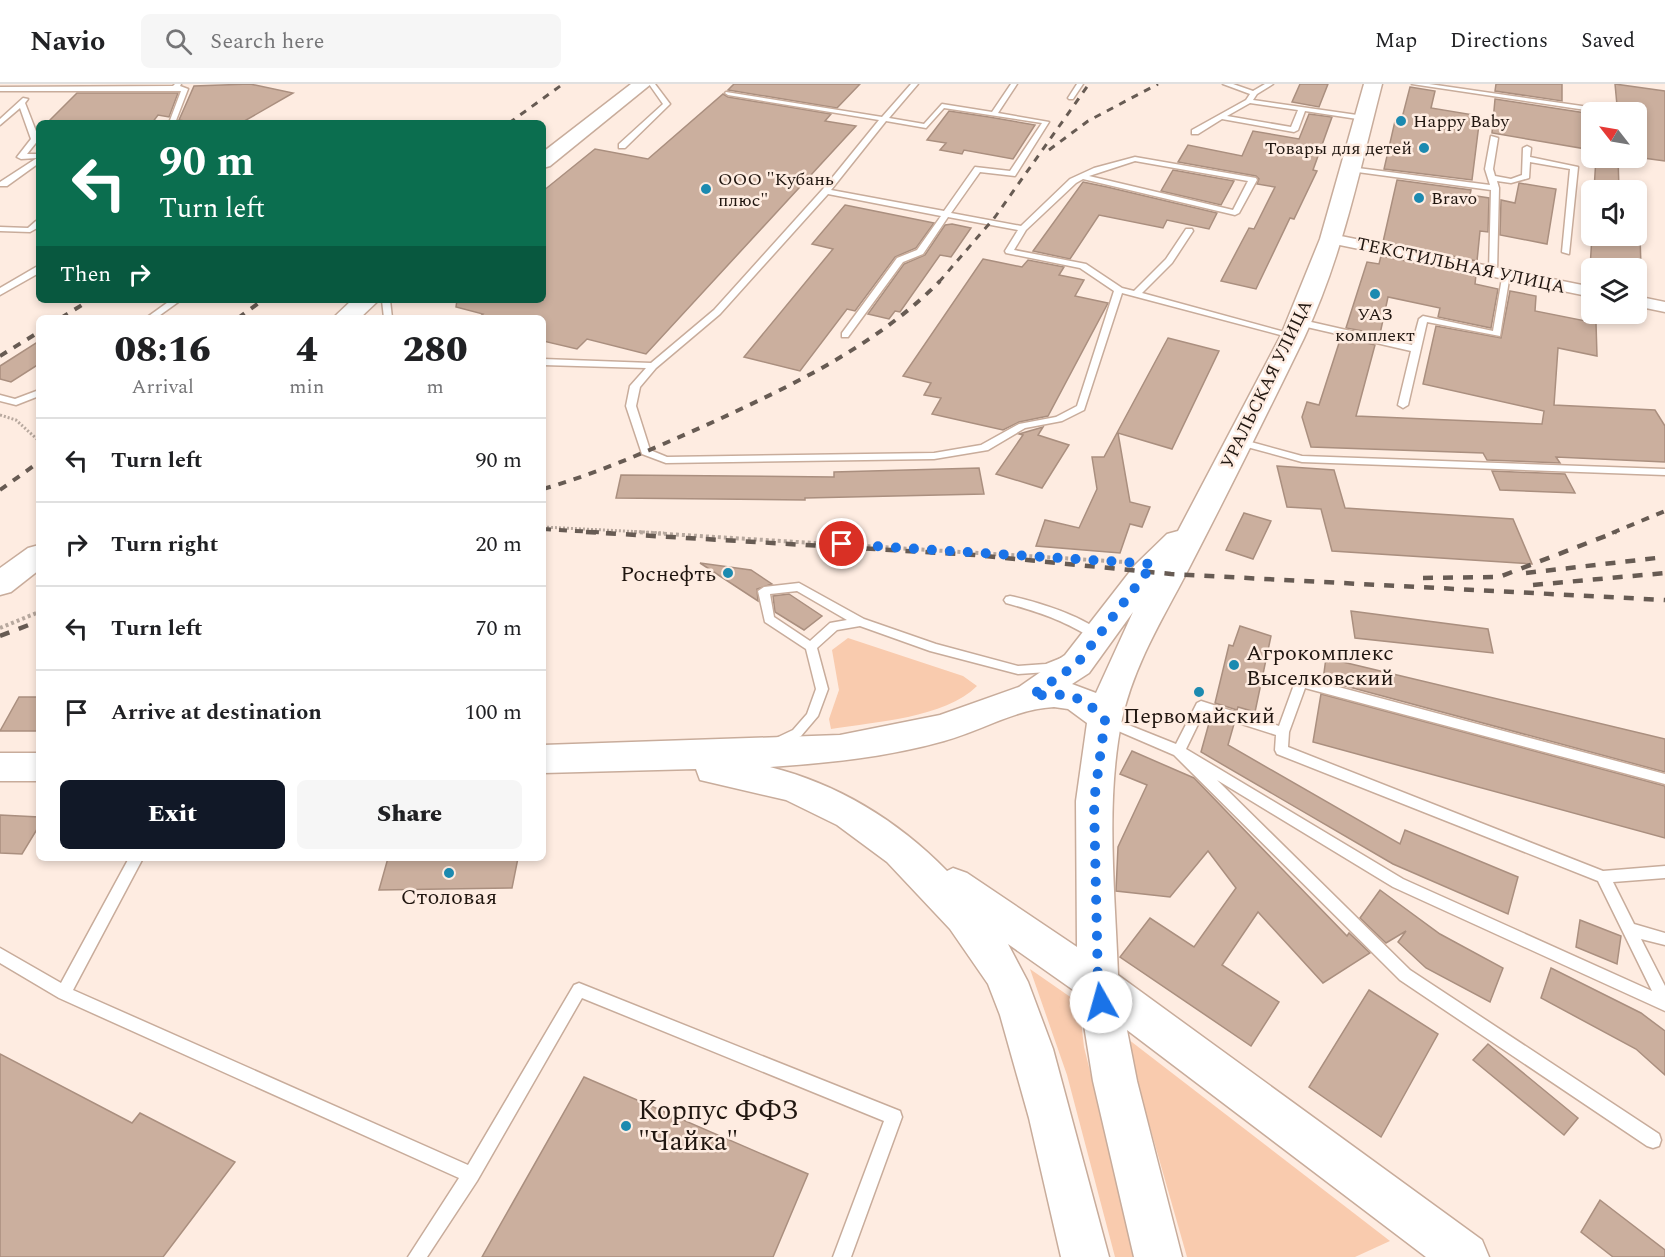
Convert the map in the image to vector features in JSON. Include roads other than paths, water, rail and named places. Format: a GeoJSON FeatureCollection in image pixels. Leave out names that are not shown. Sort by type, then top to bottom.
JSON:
{"type":"FeatureCollection","features":[{"type":"Feature","properties":{"kind":"main road"},"geometry":{"type":"LineString","coordinates":[[546,160],[642,84]]}},
{"type":"Feature","properties":{"kind":"main road","name":"УРАЛЬСКАЯ УЛИЦА"},"geometry":{"type":"LineString","coordinates":[[1162,569],[1185,534],[1236,441],[1293,328],[1329,238],[1372,84]]}},
{"type":"Feature","properties":{"kind":"main road","name":"УРАЛЬСКАЯ УЛИЦА"},"geometry":{"type":"LineString","coordinates":[[1329,238],[1363,118]]}},
{"type":"Feature","properties":{"kind":"main road"},"geometry":{"type":"LineString","coordinates":[[349,315],[364,303]]}},
{"type":"Feature","properties":{"kind":"main road","name":"УРАЛЬСКАЯ УЛИЦА"},"geometry":{"type":"LineString","coordinates":[[1162,569],[1236,441]]}},
{"type":"Feature","properties":{"kind":"main road"},"geometry":{"type":"LineString","coordinates":[[0,584],[36,557]]}},
{"type":"Feature","properties":{"kind":"main road"},"geometry":{"type":"LineString","coordinates":[[1031,696],[1077,664],[1099,636],[1162,569]]}},
{"type":"Feature","properties":{"kind":"main road"},"geometry":{"type":"LineString","coordinates":[[1158,1257],[1115,1081],[1098,984],[1094,801],[1105,720],[1116,681],[1162,569]]}},
{"type":"Feature","properties":{"kind":"main road"},"geometry":{"type":"LineString","coordinates":[[546,759],[641,758],[840,749],[943,728],[1031,696],[1064,693],[1090,704],[1105,720]]}},
{"type":"Feature","properties":{"kind":"main road"},"geometry":{"type":"LineString","coordinates":[[641,758],[756,777],[799,790],[841,811],[1098,984],[1465,1257]]}},
{"type":"Feature","properties":{"kind":"main road"},"geometry":{"type":"LineString","coordinates":[[0,767],[36,767]]}},
{"type":"Feature","properties":{"kind":"main road"},"geometry":{"type":"LineString","coordinates":[[904,852],[960,908],[1007,979],[1036,1061],[1085,1257]]}},
{"type":"Feature","properties":{"kind":"street","name":"ТЕКСТИЛЬНАЯ УЛИЦА"},"geometry":{"type":"LineString","coordinates":[[1329,238],[1581,290]]}},
{"type":"Feature","properties":{"kind":"street"},"geometry":{"type":"LineString","coordinates":[[1647,303],[1665,307]]}},
{"type":"Feature","properties":{"kind":"lane"},"geometry":{"type":"LineString","coordinates":[[5,84],[0,89],[176,86],[185,89],[173,120]]}},
{"type":"Feature","properties":{"kind":"lane"},"geometry":{"type":"LineString","coordinates":[[622,146],[667,104],[652,84]]}},
{"type":"Feature","properties":{"kind":"lane"},"geometry":{"type":"LineString","coordinates":[[915,84],[826,191],[717,312],[653,366],[635,386],[631,406],[646,452],[666,460],[934,456],[984,448],[1022,426],[1059,419],[1081,408],[1119,290]]}},
{"type":"Feature","properties":{"kind":"lane"},"geometry":{"type":"LineString","coordinates":[[994,114],[1014,84]]}},
{"type":"Feature","properties":{"kind":"lane"},"geometry":{"type":"LineString","coordinates":[[1071,98],[1080,84]]}},
{"type":"Feature","properties":{"kind":"lane"},"geometry":{"type":"LineString","coordinates":[[1226,84],[1254,93]]}},
{"type":"Feature","properties":{"kind":"lane"},"geometry":{"type":"LineString","coordinates":[[1195,132],[1249,101],[1254,93],[1270,84]]}},
{"type":"Feature","properties":{"kind":"lane"},"geometry":{"type":"LineString","coordinates":[[1415,84],[1581,108]]}},
{"type":"Feature","properties":{"kind":"lane"},"geometry":{"type":"LineString","coordinates":[[0,123],[37,88]]}},
{"type":"Feature","properties":{"kind":"lane"},"geometry":{"type":"LineString","coordinates":[[728,93],[926,126],[942,106],[1046,122],[1012,174],[978,169],[920,252],[900,260],[845,335]]}},
{"type":"Feature","properties":{"kind":"lane"},"geometry":{"type":"LineString","coordinates":[[1249,101],[1363,118]]}},
{"type":"Feature","properties":{"kind":"lane"},"geometry":{"type":"LineString","coordinates":[[21,103],[35,139],[21,157],[36,158]]}},
{"type":"Feature","properties":{"kind":"lane"},"geometry":{"type":"LineString","coordinates":[[1220,117],[1294,130],[1302,109]]}},
{"type":"Feature","properties":{"kind":"lane"},"geometry":{"type":"LineString","coordinates":[[1403,405],[1423,319],[1497,334],[1499,273],[1495,188],[1489,169],[1494,138]]}},
{"type":"Feature","properties":{"kind":"lane"},"geometry":{"type":"LineString","coordinates":[[1492,178],[1511,181],[1526,176],[1527,148]]}},
{"type":"Feature","properties":{"kind":"lane"},"geometry":{"type":"LineString","coordinates":[[1082,177],[1236,213],[1253,180],[1135,159],[1082,177],[1073,181],[1023,229],[1009,251],[1083,266],[1119,290],[1135,295],[1293,328],[1416,349]]}},
{"type":"Feature","properties":{"kind":"lane"},"geometry":{"type":"LineString","coordinates":[[1527,159],[1574,168],[1566,252]]}},
{"type":"Feature","properties":{"kind":"lane"},"geometry":{"type":"LineString","coordinates":[[1,185],[36,160]]}},
{"type":"Feature","properties":{"kind":"lane"},"geometry":{"type":"LineString","coordinates":[[1350,169],[1495,188]]}},
{"type":"Feature","properties":{"kind":"lane"},"geometry":{"type":"LineString","coordinates":[[826,191],[1023,229]]}},
{"type":"Feature","properties":{"kind":"lane"},"geometry":{"type":"LineString","coordinates":[[0,229],[30,230],[36,225]]}},
{"type":"Feature","properties":{"kind":"lane"},"geometry":{"type":"LineString","coordinates":[[1135,295],[1168,261],[1189,231]]}},
{"type":"Feature","properties":{"kind":"lane"},"geometry":{"type":"LineString","coordinates":[[0,292],[36,271]]}},
{"type":"Feature","properties":{"kind":"lane"},"geometry":{"type":"LineString","coordinates":[[154,315],[172,303]]}},
{"type":"Feature","properties":{"kind":"lane"},"geometry":{"type":"LineString","coordinates":[[546,362],[653,366]]}},
{"type":"Feature","properties":{"kind":"lane"},"geometry":{"type":"LineString","coordinates":[[0,398],[16,402],[36,394]]}},
{"type":"Feature","properties":{"kind":"lane"},"geometry":{"type":"LineString","coordinates":[[1236,441],[1302,459],[1665,472]]}},
{"type":"Feature","properties":{"kind":"lane"},"geometry":{"type":"LineString","coordinates":[[755,754],[798,733],[812,716],[822,689],[811,647],[770,619],[764,591],[799,587],[860,622],[934,648],[1018,669],[1048,668],[1072,657],[1099,636],[1032,603],[1010,600]]}},
{"type":"Feature","properties":{"kind":"lane"},"geometry":{"type":"LineString","coordinates":[[811,647],[834,626],[860,622]]}},
{"type":"Feature","properties":{"kind":"lane"},"geometry":{"type":"LineString","coordinates":[[1665,779],[1301,682],[1283,732],[1281,750],[1603,877],[1665,872]]}},
{"type":"Feature","properties":{"kind":"lane"},"geometry":{"type":"LineString","coordinates":[[1179,751],[1201,706],[1283,732]]}},
{"type":"Feature","properties":{"kind":"lane"},"geometry":{"type":"LineString","coordinates":[[1105,720],[1179,751],[1398,883],[1665,1003]]}},
{"type":"Feature","properties":{"kind":"lane"},"geometry":{"type":"LineString","coordinates":[[1179,751],[1405,975],[1653,1140]]}},
{"type":"Feature","properties":{"kind":"lane"},"geometry":{"type":"LineString","coordinates":[[64,993],[134,861]]}},
{"type":"Feature","properties":{"kind":"lane"},"geometry":{"type":"LineString","coordinates":[[1603,877],[1665,1003]]}},
{"type":"Feature","properties":{"kind":"lane"},"geometry":{"type":"LineString","coordinates":[[1629,929],[1665,939]]}},
{"type":"Feature","properties":{"kind":"lane"},"geometry":{"type":"LineString","coordinates":[[0,955],[64,993],[471,1175]]}},
{"type":"Feature","properties":{"kind":"lane"},"geometry":{"type":"LineString","coordinates":[[417,1257],[471,1175],[579,990],[894,1117],[842,1257]]}},
{"type":"Feature","properties":{"kind":"railway"},"geometry":{"type":"LineString","coordinates":[[513,120],[563,84]]}},
{"type":"Feature","properties":{"kind":"railway"},"geometry":{"type":"LineString","coordinates":[[939,282],[995,217],[1089,84]]}},
{"type":"Feature","properties":{"kind":"railway"},"geometry":{"type":"LineString","coordinates":[[1049,150],[1088,121],[1158,84]]}},
{"type":"Feature","properties":{"kind":"railway"},"geometry":{"type":"LineString","coordinates":[[546,488],[587,475],[650,450],[803,378],[833,362],[889,325],[939,282]]}},
{"type":"Feature","properties":{"kind":"railway"},"geometry":{"type":"LineString","coordinates":[[66,315],[85,303]]}},
{"type":"Feature","properties":{"kind":"railway"},"geometry":{"type":"LineString","coordinates":[[242,315],[259,303]]}},
{"type":"Feature","properties":{"kind":"railway"},"geometry":{"type":"LineString","coordinates":[[0,356],[36,334]]}},
{"type":"Feature","properties":{"kind":"railway"},"geometry":{"type":"LineString","coordinates":[[0,490],[36,464]]}},
{"type":"Feature","properties":{"kind":"railway"},"geometry":{"type":"LineString","coordinates":[[1612,533],[1665,511]]}},
{"type":"Feature","properties":{"kind":"railway"},"geometry":{"type":"LineString","coordinates":[[546,529],[611,533]]}},
{"type":"Feature","properties":{"kind":"railway"},"geometry":{"type":"LineString","coordinates":[[586,532],[975,555],[1171,574],[1665,600]]}},
{"type":"Feature","properties":{"kind":"railway"},"geometry":{"type":"LineString","coordinates":[[1423,578],[1499,577],[1616,532]]}},
{"type":"Feature","properties":{"kind":"railway"},"geometry":{"type":"LineString","coordinates":[[1526,573],[1665,557]]}},
{"type":"Feature","properties":{"kind":"railway"},"geometry":{"type":"LineString","coordinates":[[1533,585],[1665,573]]}},
{"type":"Feature","properties":{"kind":"railway"},"geometry":{"type":"LineString","coordinates":[[0,636],[36,622]]}},
{"type":"Feature","properties":{"kind":"place","name":"Happy Baby"},"geometry":{"type":"Point","coordinates":[1401,121]}},
{"type":"Feature","properties":{"kind":"place","name":"Товары для детей"},"geometry":{"type":"Point","coordinates":[1424,148]}},
{"type":"Feature","properties":{"kind":"place","name":"ООО \"Кубань плюс\""},"geometry":{"type":"Point","coordinates":[706,189]}},
{"type":"Feature","properties":{"kind":"place","name":"Bravo"},"geometry":{"type":"Point","coordinates":[1419,198]}},
{"type":"Feature","properties":{"kind":"place","name":"УАЗ комплект"},"geometry":{"type":"Point","coordinates":[1375,294]}},
{"type":"Feature","properties":{"kind":"place","name":"Роснефть"},"geometry":{"type":"Point","coordinates":[728,573]}},
{"type":"Feature","properties":{"kind":"place","name":"Агрокомплекс Выселковский"},"geometry":{"type":"Point","coordinates":[1234,665]}},
{"type":"Feature","properties":{"kind":"place","name":"Первомайский"},"geometry":{"type":"Point","coordinates":[1199,692]}},
{"type":"Feature","properties":{"kind":"place","name":"Столовая"},"geometry":{"type":"Point","coordinates":[449,873]}},
{"type":"Feature","properties":{"kind":"place","name":"Корпус ФФЗ \"Чайка\""},"geometry":{"type":"Point","coordinates":[626,1126]}}]}
